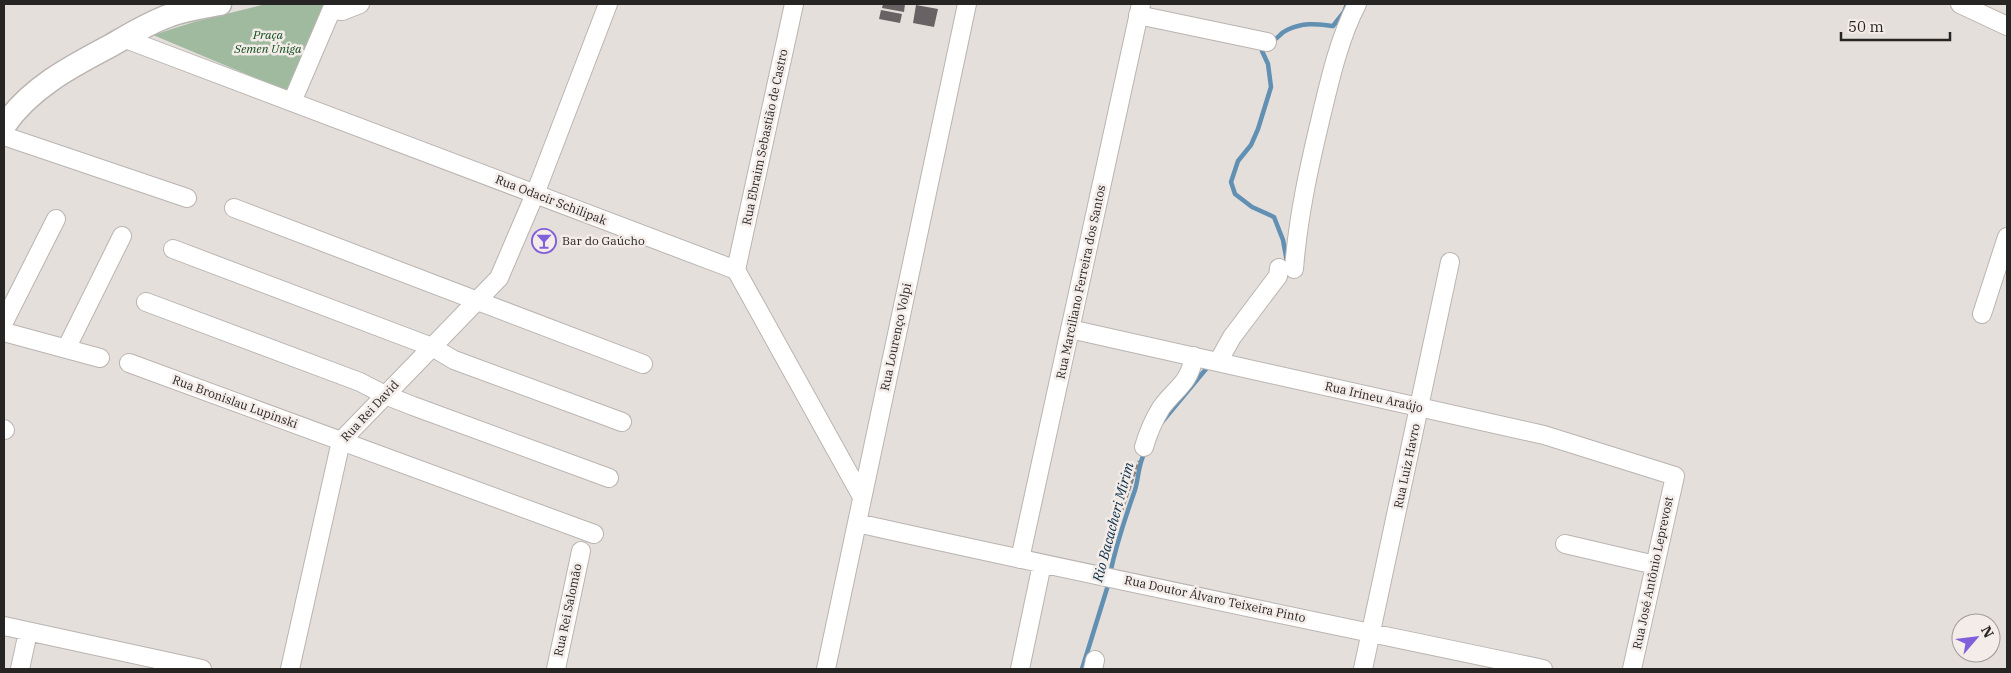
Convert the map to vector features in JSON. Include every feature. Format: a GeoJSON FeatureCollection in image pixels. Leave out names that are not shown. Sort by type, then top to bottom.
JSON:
{"type":"FeatureCollection","features":[{"type":"Feature","properties":{"kind":"main road"},"geometry":{"type":"LineString","coordinates":[[4,126],[22,103],[36,90],[69,68],[123,38],[161,12],[187,10],[220,4]]}},
{"type":"Feature","properties":{"kind":"street"},"geometry":{"type":"LineString","coordinates":[[292,102],[333,7],[342,11],[360,4]]}},
{"type":"Feature","properties":{"kind":"street","name":"Rua Rei David"},"geometry":{"type":"LineString","coordinates":[[290,669],[340,441],[499,278],[536,194],[608,4]]}},
{"type":"Feature","properties":{"kind":"street","name":"Rua Ebraim Sebastião de Castro"},"geometry":{"type":"LineString","coordinates":[[736,270],[794,4]]}},
{"type":"Feature","properties":{"kind":"street","name":"Rua Lourenço Volpi"},"geometry":{"type":"LineString","coordinates":[[826,669],[967,4]]}},
{"type":"Feature","properties":{"kind":"street"},"geometry":{"type":"LineString","coordinates":[[1218,362],[1232,337],[1278,276],[1287,268],[1297,232],[1315,143],[1341,43],[1357,4]]}},
{"type":"Feature","properties":{"kind":"street"},"geometry":{"type":"LineString","coordinates":[[1960,4],[2007,26]]}},
{"type":"Feature","properties":{"kind":"street"},"geometry":{"type":"LineString","coordinates":[[1140,10],[1267,42]]}},
{"type":"Feature","properties":{"kind":"street","name":"Rua Marciliano Ferreira dos Santos"},"geometry":{"type":"LineString","coordinates":[[1020,560],[1140,10]]}},
{"type":"Feature","properties":{"kind":"street","name":"Rua Odacir Schilipak"},"geometry":{"type":"LineString","coordinates":[[123,38],[736,270]]}},
{"type":"Feature","properties":{"kind":"street"},"geometry":{"type":"LineString","coordinates":[[4,136],[187,198]]}},
{"type":"Feature","properties":{"kind":"street"},"geometry":{"type":"LineString","coordinates":[[234,208],[643,364]]}},
{"type":"Feature","properties":{"kind":"street"},"geometry":{"type":"LineString","coordinates":[[4,322],[56,219]]}},
{"type":"Feature","properties":{"kind":"street"},"geometry":{"type":"LineString","coordinates":[[66,349],[122,236]]}},
{"type":"Feature","properties":{"kind":"street"},"geometry":{"type":"LineString","coordinates":[[1982,314],[2007,237]]}},
{"type":"Feature","properties":{"kind":"street"},"geometry":{"type":"LineString","coordinates":[[173,249],[432,347],[454,360],[622,422]]}},
{"type":"Feature","properties":{"kind":"street","name":"Rua Luiz Havro"},"geometry":{"type":"LineString","coordinates":[[1363,669],[1450,262]]}},
{"type":"Feature","properties":{"kind":"street"},"geometry":{"type":"LineString","coordinates":[[736,270],[862,497]]}},
{"type":"Feature","properties":{"kind":"street"},"geometry":{"type":"LineString","coordinates":[[146,302],[360,382],[385,395],[609,478]]}},
{"type":"Feature","properties":{"kind":"street","name":"Rua Irineu Araújo"},"geometry":{"type":"LineString","coordinates":[[1070,329],[1544,434],[1674,476]]}},
{"type":"Feature","properties":{"kind":"street"},"geometry":{"type":"LineString","coordinates":[[4,332],[100,358]]}},
{"type":"Feature","properties":{"kind":"street"},"geometry":{"type":"LineString","coordinates":[[1144,447],[1149,430],[1162,407],[1188,377],[1194,356]]}},
{"type":"Feature","properties":{"kind":"street","name":"Rua Bronislau Lupinski"},"geometry":{"type":"LineString","coordinates":[[129,363],[594,534]]}},
{"type":"Feature","properties":{"kind":"street","name":"Rua José Antônio Leprevost"},"geometry":{"type":"LineString","coordinates":[[1632,669],[1674,476]]}},
{"type":"Feature","properties":{"kind":"street","name":"Rua Doutor Álvaro Teixeira Pinto"},"geometry":{"type":"LineString","coordinates":[[857,523],[1020,560],[1128,580],[1543,669]]}},
{"type":"Feature","properties":{"kind":"street"},"geometry":{"type":"LineString","coordinates":[[1565,544],[1655,565]]}},
{"type":"Feature","properties":{"kind":"street","name":"Rua Rei Salomão"},"geometry":{"type":"LineString","coordinates":[[556,669],[581,551]]}},
{"type":"Feature","properties":{"kind":"street"},"geometry":{"type":"LineString","coordinates":[[1020,669],[1042,564]]}},
{"type":"Feature","properties":{"kind":"street"},"geometry":{"type":"LineString","coordinates":[[4,626],[202,669]]}},
{"type":"Feature","properties":{"kind":"street"},"geometry":{"type":"LineString","coordinates":[[20,669],[28,632]]}},
{"type":"Feature","properties":{"kind":"path"},"geometry":{"type":"LineString","coordinates":[[1103,575],[1113,537],[1144,447]]}},
{"type":"Feature","properties":{"kind":"green space","name":"Praça Semen Úniga"},"geometry":{"type":"Polygon","coordinates":[[[266,4],[325,4],[289,92],[153,35],[194,22],[266,4]]]}},
{"type":"Feature","properties":{"kind":"building"},"geometry":{"type":"Polygon","coordinates":[[[883,4],[905,4],[904,12],[882,8],[883,4]]]}},
{"type":"Feature","properties":{"kind":"building"},"geometry":{"type":"Polygon","coordinates":[[[916,5],[938,9],[934,27],[913,23],[916,5]]]}},
{"type":"Feature","properties":{"kind":"building"},"geometry":{"type":"Polygon","coordinates":[[[881,10],[902,14],[900,23],[879,19],[881,10]]]}},
{"type":"Feature","properties":{"kind":"waterway","name":"Rio Bacacheri Mirim"},"geometry":{"type":"LineString","coordinates":[[1287,262],[1283,240],[1274,217],[1252,207],[1235,194],[1231,182],[1238,161],[1251,145],[1258,129],[1271,87],[1268,64],[1262,51],[1268,43],[1293,27],[1310,24],[1333,26],[1344,12],[1347,4]]}},
{"type":"Feature","properties":{"kind":"waterway","name":"Rio Bacacheri Mirim"},"geometry":{"type":"LineString","coordinates":[[1162,422],[1206,369]]}},
{"type":"Feature","properties":{"kind":"waterway","name":"Rio Bacacheri Mirim"},"geometry":{"type":"LineString","coordinates":[[1110,574],[1145,452]]}},
{"type":"Feature","properties":{"kind":"waterway","name":"Rio Bacacheri Mirim"},"geometry":{"type":"LineString","coordinates":[[1082,669],[1109,582]]}},
{"type":"Feature","properties":{"kind":"place","name":"Bar do Gaúcho"},"geometry":{"type":"Point","coordinates":[544,241]}}]}
